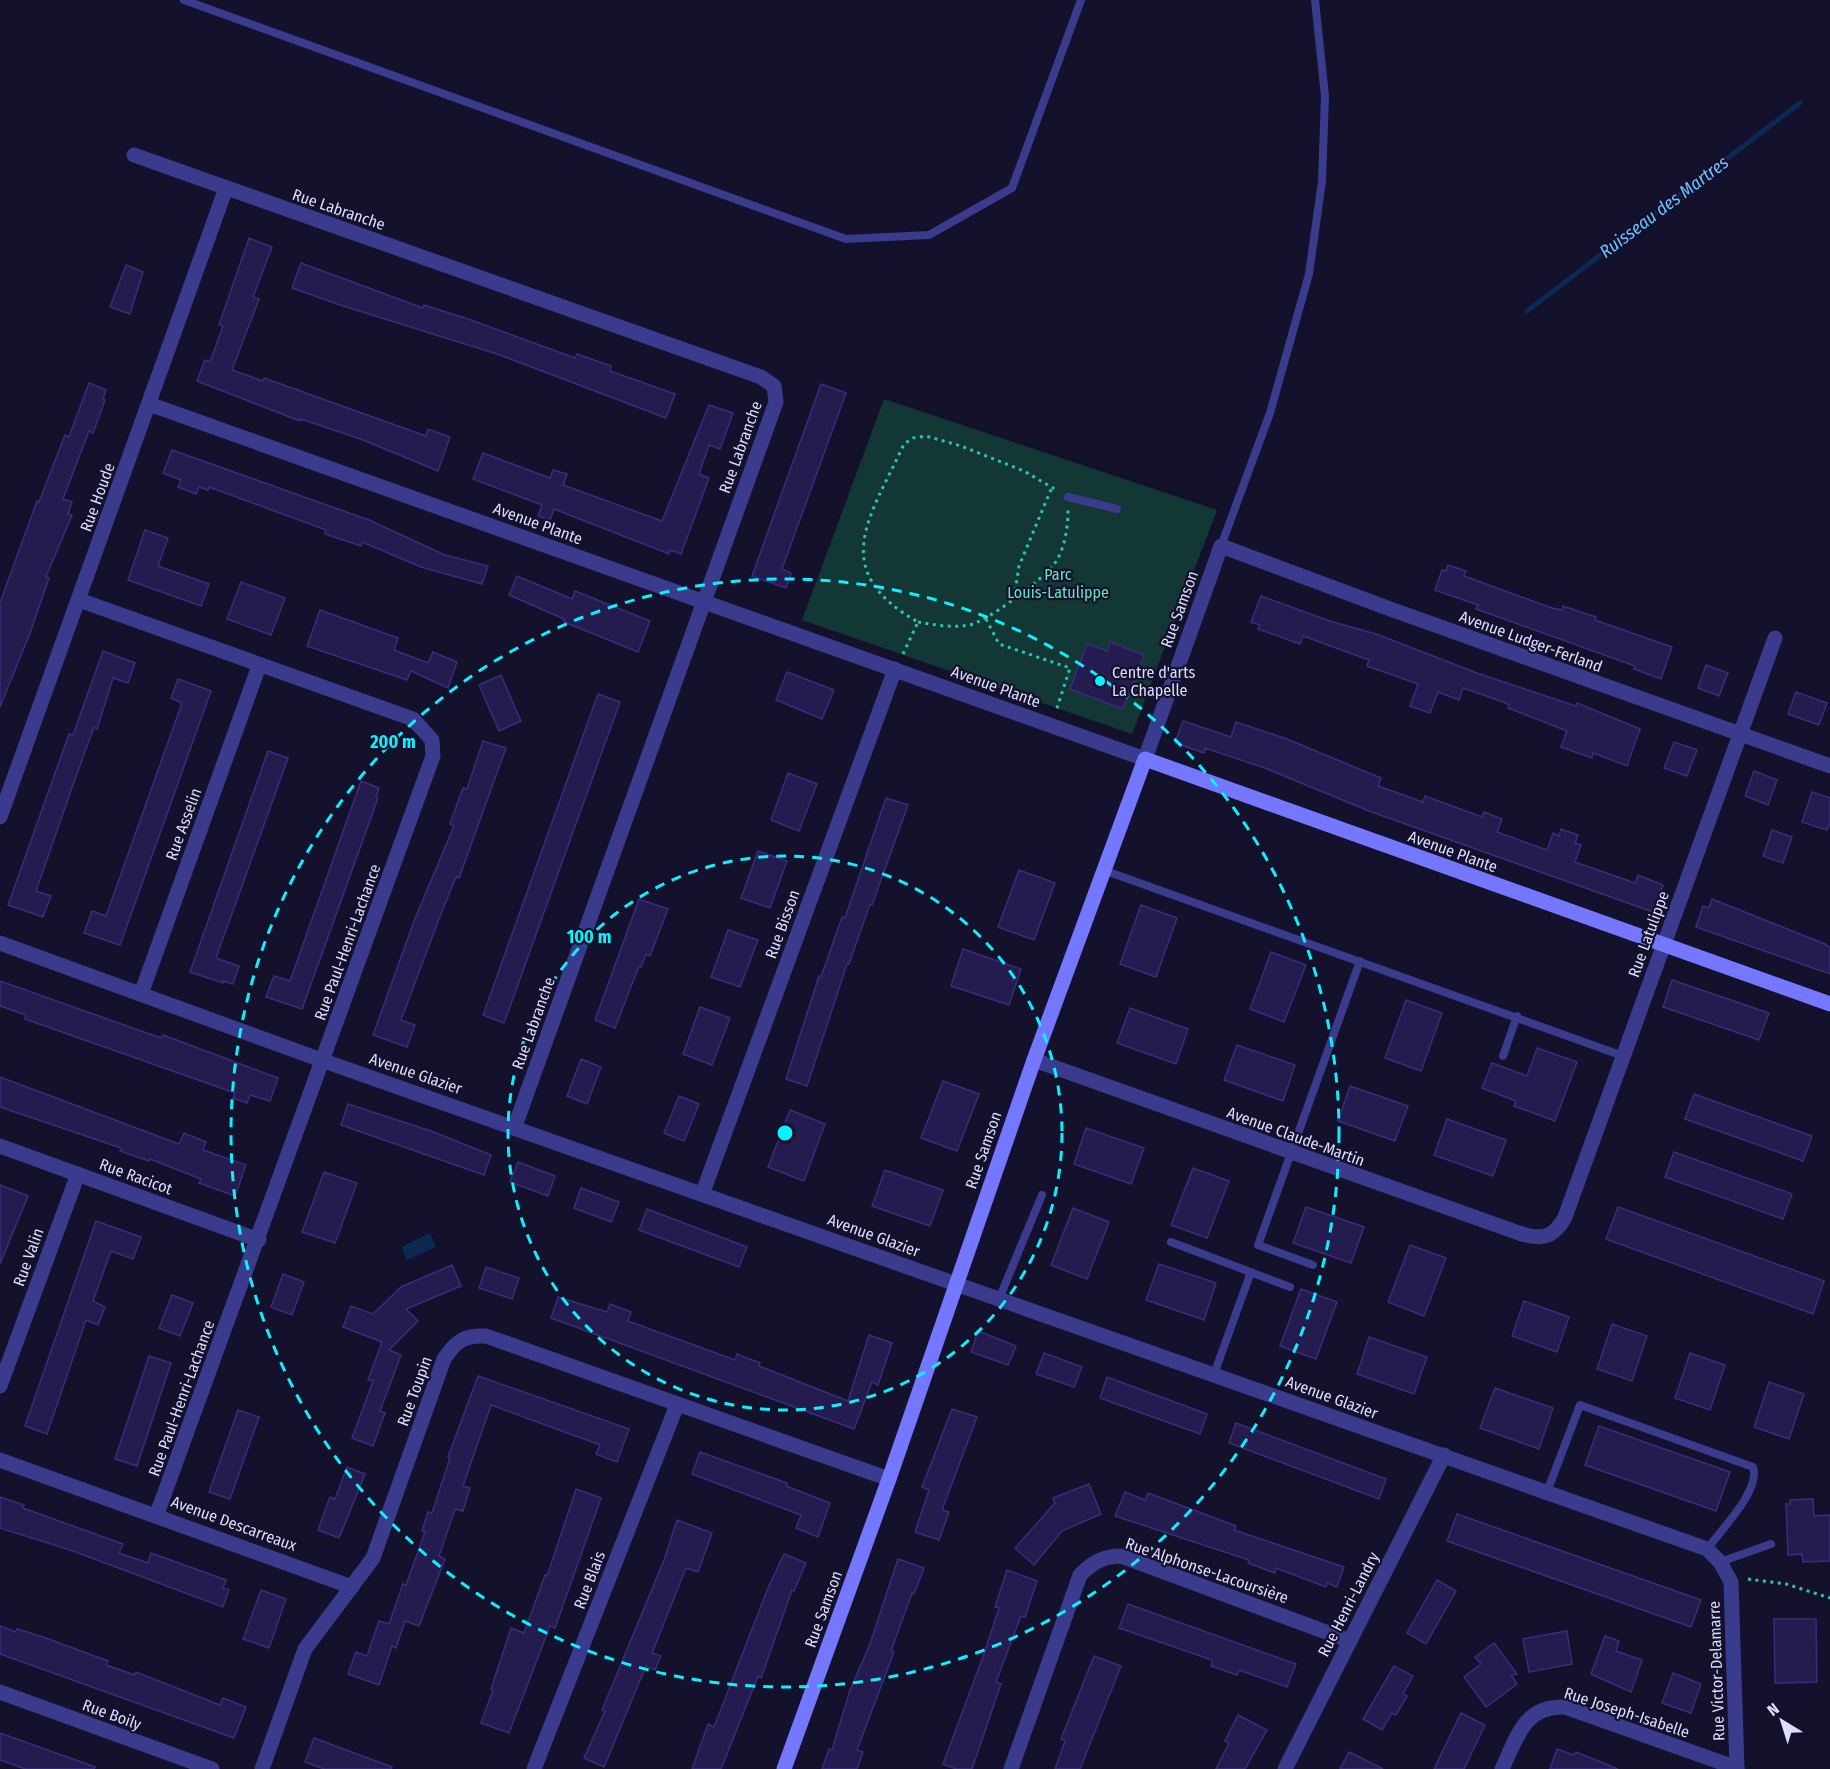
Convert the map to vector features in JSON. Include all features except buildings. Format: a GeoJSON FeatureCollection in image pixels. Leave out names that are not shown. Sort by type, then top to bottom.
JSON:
{"type":"FeatureCollection","features":[{"type":"Feature","properties":{"kind":"street","name":"Rue Labranche"},"geometry":{"type":"LineString","coordinates":[[134,155],[761,377],[774,386],[776,402],[515,1126]]}},
{"type":"Feature","properties":{"kind":"street","name":"Rue Houde"},"geometry":{"type":"LineString","coordinates":[[0,817],[226,188]]}},
{"type":"Feature","properties":{"kind":"street","name":"Avenue Plante"},"geometry":{"type":"LineString","coordinates":[[149,404],[1051,724],[1663,946],[1830,1004]]}},
{"type":"Feature","properties":{"kind":"street","name":"Avenue Ludger-Ferland"},"geometry":{"type":"LineString","coordinates":[[1221,546],[1830,766]]}},
{"type":"Feature","properties":{"kind":"street","name":"Rue Samson"},"geometry":{"type":"LineString","coordinates":[[784,1769],[889,1479],[1034,1060],[1106,871],[1221,546]]}},
{"type":"Feature","properties":{"kind":"street","name":"Rue Paul-Henri-Lachance"},"geometry":{"type":"LineString","coordinates":[[79,600],[413,719],[432,740],[433,756],[259,1240],[157,1514]]}},
{"type":"Feature","properties":{"kind":"street","name":"Rue Latulippe"},"geometry":{"type":"LineString","coordinates":[[1548,1237],[1558,1229],[1565,1217],[1775,638]]}},
{"type":"Feature","properties":{"kind":"street","name":"Rue Asselin"},"geometry":{"type":"LineString","coordinates":[[141,994],[259,666]]}},
{"type":"Feature","properties":{"kind":"street","name":"Rue Bisson"},"geometry":{"type":"LineString","coordinates":[[703,1192],[895,669]]}},
{"type":"Feature","properties":{"kind":"street","name":"Avenue Glazier"},"geometry":{"type":"LineString","coordinates":[[0,944],[1707,1549],[1726,1572]]}},
{"type":"Feature","properties":{"kind":"street","name":"Avenue Claude-Martin"},"geometry":{"type":"LineString","coordinates":[[1034,1060],[1292,1154],[1528,1236],[1537,1239],[1548,1237]]}},
{"type":"Feature","properties":{"kind":"street","name":"Rue Racicot"},"geometry":{"type":"LineString","coordinates":[[0,1146],[259,1240]]}},
{"type":"Feature","properties":{"kind":"street","name":"Rue Valin"},"geometry":{"type":"LineString","coordinates":[[0,1386],[78,1174]]}},
{"type":"Feature","properties":{"kind":"street","name":"Rue Toupin"},"geometry":{"type":"LineString","coordinates":[[261,1769],[305,1649],[373,1558],[444,1359],[453,1345],[467,1335],[486,1336],[889,1479]]}},
{"type":"Feature","properties":{"kind":"street","name":"Rue Blais"},"geometry":{"type":"LineString","coordinates":[[534,1769],[677,1405]]}},
{"type":"Feature","properties":{"kind":"street","name":"Rue Henri-Landry"},"geometry":{"type":"LineString","coordinates":[[1285,1769],[1444,1455]]}},
{"type":"Feature","properties":{"kind":"street","name":"Avenue Descarreaux"},"geometry":{"type":"LineString","coordinates":[[0,1460],[157,1514],[352,1587]]}},
{"type":"Feature","properties":{"kind":"street","name":"Rue Alphonse-Lacoursière"},"geometry":{"type":"LineString","coordinates":[[1011,1769],[1080,1575],[1091,1564],[1107,1556],[1121,1556],[1350,1641]]}},
{"type":"Feature","properties":{"kind":"street","name":"Rue Victor-Delamarre"},"geometry":{"type":"LineString","coordinates":[[1726,1572],[1737,1768]]}},
{"type":"Feature","properties":{"kind":"street","name":"Rue Boily"},"geometry":{"type":"LineString","coordinates":[[0,1692],[212,1769]]}},
{"type":"Feature","properties":{"kind":"street","name":"Rue Joseph-Isabelle"},"geometry":{"type":"LineString","coordinates":[[1502,1769],[1522,1727],[1536,1712],[1551,1707],[1565,1707],[1737,1768]]}},
{"type":"Feature","properties":{"kind":"lane"},"geometry":{"type":"LineString","coordinates":[[184,0],[846,239],[929,235],[1012,188],[1081,0]]}},
{"type":"Feature","properties":{"kind":"lane"},"geometry":{"type":"LineString","coordinates":[[1221,546],[1270,413],[1309,274],[1322,181],[1325,96],[1315,0]]}},
{"type":"Feature","properties":{"kind":"lane"},"geometry":{"type":"LineString","coordinates":[[1068,497],[1117,509]]}},
{"type":"Feature","properties":{"kind":"lane"},"geometry":{"type":"LineString","coordinates":[[1106,871],[1517,1016],[1623,1056]]}},
{"type":"Feature","properties":{"kind":"lane"},"geometry":{"type":"LineString","coordinates":[[1313,1265],[1258,1245],[1360,961]]}},
{"type":"Feature","properties":{"kind":"lane"},"geometry":{"type":"LineString","coordinates":[[1503,1056],[1517,1016]]}},
{"type":"Feature","properties":{"kind":"lane"},"geometry":{"type":"LineString","coordinates":[[999,1299],[1042,1194]]}},
{"type":"Feature","properties":{"kind":"lane"},"geometry":{"type":"LineString","coordinates":[[1171,1242],[1290,1287]]}},
{"type":"Feature","properties":{"kind":"lane"},"geometry":{"type":"LineString","coordinates":[[1214,1374],[1251,1272]]}},
{"type":"Feature","properties":{"kind":"lane"},"geometry":{"type":"LineString","coordinates":[[1547,1492],[1580,1405],[1753,1467],[1755,1475],[1751,1490],[1707,1549]]}},
{"type":"Feature","properties":{"kind":"lane"},"geometry":{"type":"LineString","coordinates":[[1726,1572],[1770,1544]]}},
{"type":"Feature","properties":{"kind":"path"},"geometry":{"type":"LineString","coordinates":[[926,435],[1024,471],[1052,487],[1068,497],[1068,530],[1055,564],[986,619],[970,625],[945,626],[918,622],[901,612],[877,588],[861,556],[865,529],[904,444],[914,438],[926,435]]}},
{"type":"Feature","properties":{"kind":"path"},"geometry":{"type":"LineString","coordinates":[[1014,598],[1019,566],[1052,487]]}},
{"type":"Feature","properties":{"kind":"path"},"geometry":{"type":"LineString","coordinates":[[986,619],[999,644],[1070,668],[1051,724]]}},
{"type":"Feature","properties":{"kind":"path"},"geometry":{"type":"LineString","coordinates":[[895,669],[918,622]]}},
{"type":"Feature","properties":{"kind":"path"},"geometry":{"type":"LineString","coordinates":[[1726,1572],[1786,1584],[1830,1598]]}},
{"type":"Feature","properties":{"kind":"green space","name":"Parc Louis-Latulippe"},"geometry":{"type":"Polygon","coordinates":[[[884,399],[1217,510],[1132,734],[802,620],[884,399]]]}},
{"type":"Feature","properties":{"kind":"water"},"geometry":{"type":"Polygon","coordinates":[[[430,1233],[436,1247],[407,1260],[401,1247],[430,1233]]]}},
{"type":"Feature","properties":{"kind":"waterway","name":"Ruisseau des Martres"},"geometry":{"type":"LineString","coordinates":[[1527,311],[1800,103]]}},
{"type":"Feature","properties":{"kind":"place","name":"Centre d'arts La Chapelle"},"geometry":{"type":"Point","coordinates":[1100,681]}}]}
